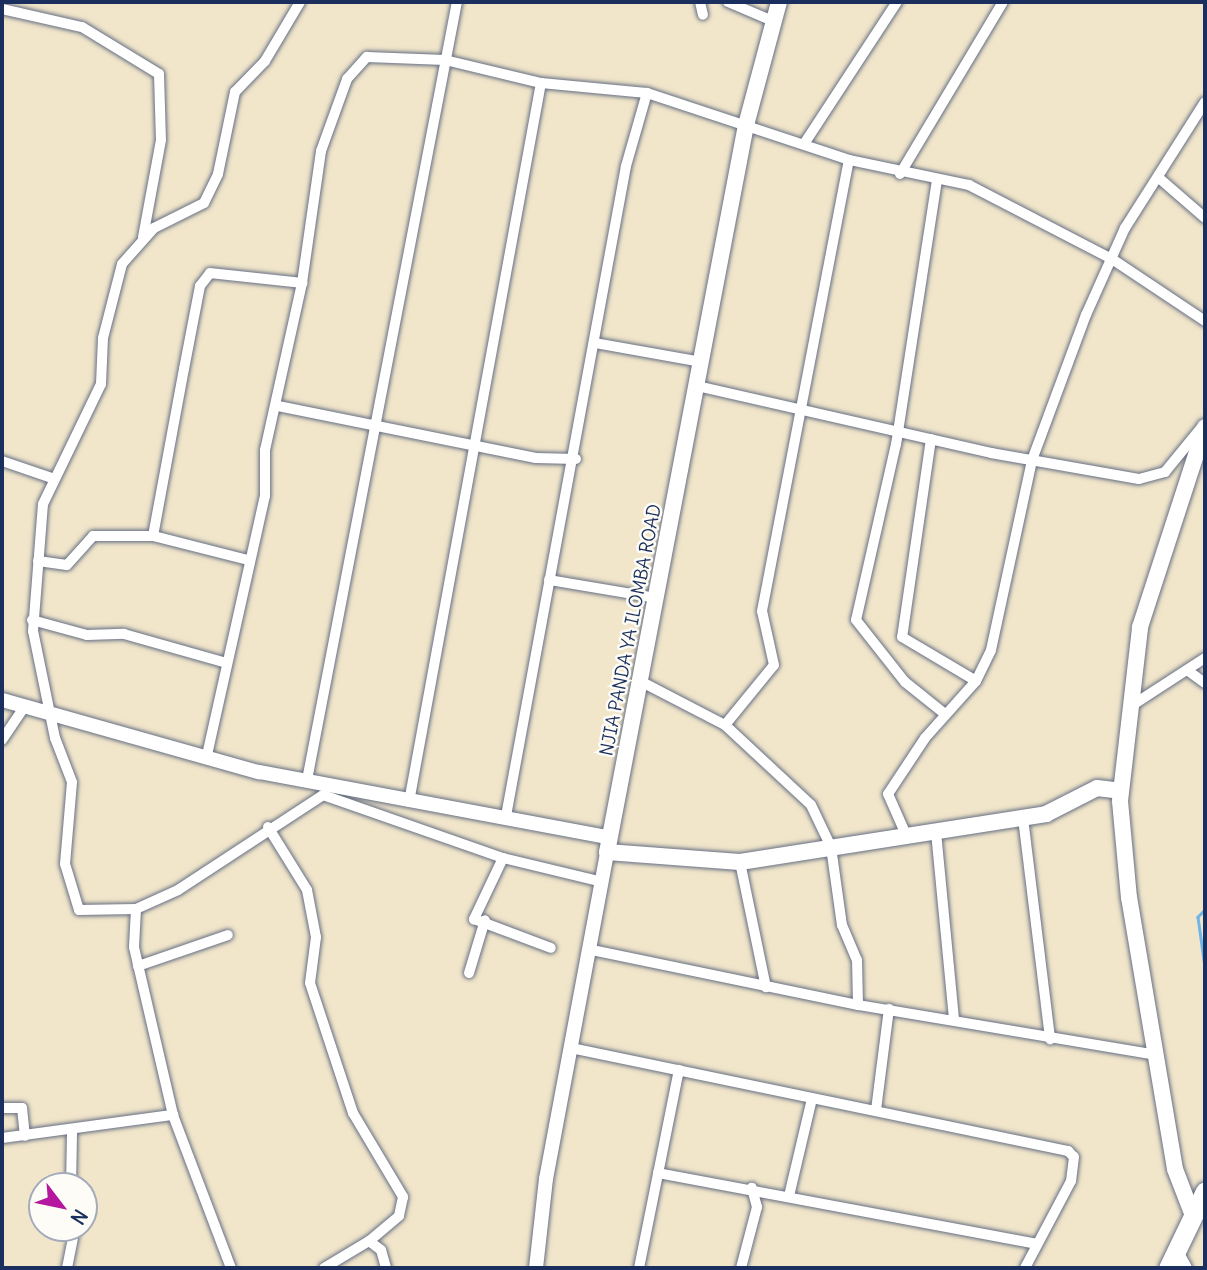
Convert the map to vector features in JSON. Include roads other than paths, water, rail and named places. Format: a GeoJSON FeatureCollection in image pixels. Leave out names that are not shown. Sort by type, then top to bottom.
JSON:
{"type":"FeatureCollection","features":[{"type":"Feature","properties":{"kind":"highway"},"geometry":{"type":"LineString","coordinates":[[1176,1263],[1205,1191]]}},
{"type":"Feature","properties":{"kind":"main road","name":"NJIA PANDA YA ILOMBA ROAD"},"geometry":{"type":"LineString","coordinates":[[609,845],[746,125],[779,2]]}},
{"type":"Feature","properties":{"kind":"main road"},"geometry":{"type":"LineString","coordinates":[[1193,1216],[1175,1169],[1129,898],[1120,791],[1126,709],[1140,627],[1205,425]]}},
{"type":"Feature","properties":{"kind":"main road"},"geometry":{"type":"LineString","coordinates":[[609,845],[740,862],[1023,818],[1056,810],[1097,788],[1120,791]]}},
{"type":"Feature","properties":{"kind":"street"},"geometry":{"type":"LineString","coordinates":[[143,237],[204,203],[218,174],[234,92],[265,61],[300,2]]}},
{"type":"Feature","properties":{"kind":"street"},"geometry":{"type":"LineString","coordinates":[[307,780],[372,424],[457,2]]}},
{"type":"Feature","properties":{"kind":"street"},"geometry":{"type":"LineString","coordinates":[[700,2],[703,15]]}},
{"type":"Feature","properties":{"kind":"street"},"geometry":{"type":"LineString","coordinates":[[728,2],[773,21]]}},
{"type":"Feature","properties":{"kind":"street"},"geometry":{"type":"LineString","coordinates":[[804,144],[897,2]]}},
{"type":"Feature","properties":{"kind":"street"},"geometry":{"type":"LineString","coordinates":[[900,174],[1000,3]]}},
{"type":"Feature","properties":{"kind":"street"},"geometry":{"type":"LineString","coordinates":[[2,9],[82,27],[159,74],[161,140],[143,237],[113,281],[101,384],[52,478],[38,561],[32,620],[51,714],[72,782],[65,864],[79,910],[135,909],[187,885],[268,827],[323,795],[503,858],[603,882]]}},
{"type":"Feature","properties":{"kind":"street"},"geometry":{"type":"LineString","coordinates":[[207,755],[223,662],[248,560],[302,283],[321,151],[354,67],[367,57],[445,60],[541,83],[647,93],[849,160],[900,174],[983,191],[1112,259],[1205,321]]}},
{"type":"Feature","properties":{"kind":"street"},"geometry":{"type":"LineString","coordinates":[[409,802],[478,446],[541,83]]}},
{"type":"Feature","properties":{"kind":"street"},"geometry":{"type":"LineString","coordinates":[[506,816],[549,580],[576,459],[626,166],[647,93]]}},
{"type":"Feature","properties":{"kind":"street"},"geometry":{"type":"LineString","coordinates":[[907,837],[888,794],[945,714],[976,681],[997,635],[1032,460],[1112,259],[1205,102]]}},
{"type":"Feature","properties":{"kind":"street"},"geometry":{"type":"LineString","coordinates":[[725,725],[774,665],[762,611],[849,160]]}},
{"type":"Feature","properties":{"kind":"street"},"geometry":{"type":"LineString","coordinates":[[1159,178],[1205,218]]}},
{"type":"Feature","properties":{"kind":"street"},"geometry":{"type":"LineString","coordinates":[[937,180],[897,430],[856,625],[905,682],[945,714]]}},
{"type":"Feature","properties":{"kind":"street"},"geometry":{"type":"LineString","coordinates":[[153,536],[200,286],[215,272],[302,283]]}},
{"type":"Feature","properties":{"kind":"street"},"geometry":{"type":"LineString","coordinates":[[594,343],[702,362]]}},
{"type":"Feature","properties":{"kind":"street"},"geometry":{"type":"LineString","coordinates":[[697,386],[802,412],[1032,460],[1153,478],[1205,425]]}},
{"type":"Feature","properties":{"kind":"street"},"geometry":{"type":"LineString","coordinates":[[278,406],[478,446],[576,459]]}},
{"type":"Feature","properties":{"kind":"street"},"geometry":{"type":"LineString","coordinates":[[931,439],[902,637],[976,681]]}},
{"type":"Feature","properties":{"kind":"street"},"geometry":{"type":"LineString","coordinates":[[2,460],[52,478]]}},
{"type":"Feature","properties":{"kind":"street"},"geometry":{"type":"LineString","coordinates":[[38,561],[67,565],[93,536],[153,536],[248,560]]}},
{"type":"Feature","properties":{"kind":"street"},"geometry":{"type":"LineString","coordinates":[[549,580],[657,598]]}},
{"type":"Feature","properties":{"kind":"street"},"geometry":{"type":"LineString","coordinates":[[32,620],[87,635],[124,634],[223,662]]}},
{"type":"Feature","properties":{"kind":"street"},"geometry":{"type":"LineString","coordinates":[[1126,709],[1205,658]]}},
{"type":"Feature","properties":{"kind":"street"},"geometry":{"type":"LineString","coordinates":[[1187,670],[1205,683]]}},
{"type":"Feature","properties":{"kind":"street"},"geometry":{"type":"LineString","coordinates":[[642,682],[725,725],[811,805],[831,847],[839,916],[857,960],[858,1005]]}},
{"type":"Feature","properties":{"kind":"street"},"geometry":{"type":"LineString","coordinates":[[2,700],[307,780],[409,802],[506,816],[609,845]]}},
{"type":"Feature","properties":{"kind":"street"},"geometry":{"type":"LineString","coordinates":[[2,740],[24,707]]}},
{"type":"Feature","properties":{"kind":"street"},"geometry":{"type":"LineString","coordinates":[[1023,818],[1050,1039]]}},
{"type":"Feature","properties":{"kind":"street"},"geometry":{"type":"LineString","coordinates":[[268,827],[307,890],[316,937],[310,983],[353,1113],[403,1197],[399,1216],[369,1241],[324,1268]]}},
{"type":"Feature","properties":{"kind":"street"},"geometry":{"type":"LineString","coordinates":[[936,832],[954,1020]]}},
{"type":"Feature","properties":{"kind":"street","name":"NJIA PANDA YA ILOMBA ROAD"},"geometry":{"type":"LineString","coordinates":[[536,1268],[571,1048],[592,950],[609,845]]}},
{"type":"Feature","properties":{"kind":"street"},"geometry":{"type":"LineString","coordinates":[[503,858],[475,909],[474,919],[485,920],[551,948]]}},
{"type":"Feature","properties":{"kind":"street"},"geometry":{"type":"LineString","coordinates":[[740,862],[766,987]]}},
{"type":"Feature","properties":{"kind":"street"},"geometry":{"type":"LineString","coordinates":[[135,909],[138,966],[173,1115],[231,1268]]}},
{"type":"Feature","properties":{"kind":"street"},"geometry":{"type":"LineString","coordinates":[[470,973],[485,920]]}},
{"type":"Feature","properties":{"kind":"street"},"geometry":{"type":"LineString","coordinates":[[138,966],[228,936]]}},
{"type":"Feature","properties":{"kind":"street"},"geometry":{"type":"LineString","coordinates":[[592,950],[858,1005],[1157,1055]]}},
{"type":"Feature","properties":{"kind":"street"},"geometry":{"type":"LineString","coordinates":[[876,1110],[889,1009]]}},
{"type":"Feature","properties":{"kind":"street"},"geometry":{"type":"LineString","coordinates":[[571,1048],[876,1110],[1071,1154],[1071,1181],[1036,1244],[1026,1268]]}},
{"type":"Feature","properties":{"kind":"street"},"geometry":{"type":"LineString","coordinates":[[639,1268],[680,1070]]}},
{"type":"Feature","properties":{"kind":"street"},"geometry":{"type":"LineString","coordinates":[[757,1207],[784,1195],[812,1099]]}},
{"type":"Feature","properties":{"kind":"street"},"geometry":{"type":"LineString","coordinates":[[2,1108],[22,1108],[24,1136]]}},
{"type":"Feature","properties":{"kind":"street"},"geometry":{"type":"LineString","coordinates":[[2,1138],[72,1132],[173,1115]]}},
{"type":"Feature","properties":{"kind":"street"},"geometry":{"type":"LineString","coordinates":[[71,1172],[72,1132]]}},
{"type":"Feature","properties":{"kind":"street"},"geometry":{"type":"LineString","coordinates":[[658,1173],[752,1188],[1036,1244]]}},
{"type":"Feature","properties":{"kind":"street"},"geometry":{"type":"LineString","coordinates":[[741,1268],[757,1207],[752,1188]]}},
{"type":"Feature","properties":{"kind":"street"},"geometry":{"type":"LineString","coordinates":[[369,1241],[381,1250],[386,1268]]}},
{"type":"Feature","properties":{"kind":"street"},"geometry":{"type":"LineString","coordinates":[[67,1268],[72,1242]]}},
{"type":"Feature","properties":{"kind":"waterway"},"geometry":{"type":"LineString","coordinates":[[1205,910],[1198,917],[1205,967]]}}]}
